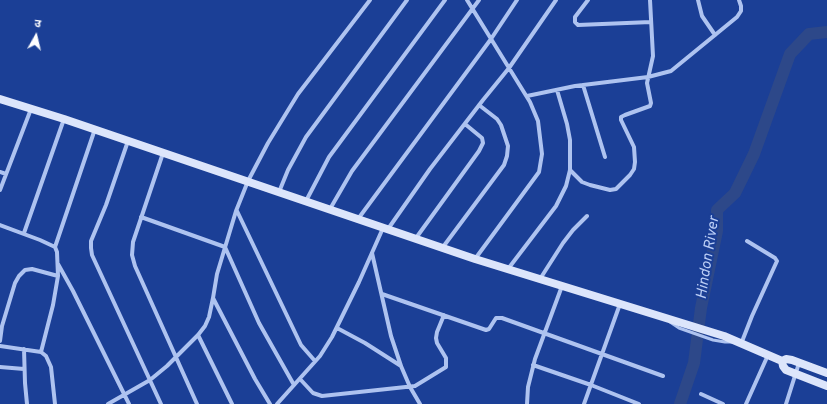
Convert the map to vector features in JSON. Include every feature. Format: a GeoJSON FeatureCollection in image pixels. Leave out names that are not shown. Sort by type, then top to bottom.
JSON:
{"type":"FeatureCollection","features":[{"type":"Feature","properties":{"kind":"street"},"geometry":{"type":"LineString","coordinates":[[108,404],[150,380],[177,357],[205,326],[209,317],[217,274],[225,247],[236,211],[248,181],[268,143],[298,94],[370,0]]}},
{"type":"Feature","properties":{"kind":"street"},"geometry":{"type":"LineString","coordinates":[[279,192],[288,170],[306,137],[407,0]]}},
{"type":"Feature","properties":{"kind":"street"},"geometry":{"type":"LineString","coordinates":[[306,201],[329,157],[444,0]]}},
{"type":"Feature","properties":{"kind":"street"},"geometry":{"type":"LineString","coordinates":[[467,0],[527,96],[538,121],[542,154],[539,172],[475,259]]}},
{"type":"Feature","properties":{"kind":"street"},"geometry":{"type":"LineString","coordinates":[[330,209],[352,172],[479,0]]}},
{"type":"Feature","properties":{"kind":"street"},"geometry":{"type":"LineString","coordinates":[[358,219],[517,0]]}},
{"type":"Feature","properties":{"kind":"street"},"geometry":{"type":"LineString","coordinates":[[277,404],[320,356],[337,328],[385,228],[464,124],[509,68],[556,0]]}},
{"type":"Feature","properties":{"kind":"street"},"geometry":{"type":"LineString","coordinates":[[588,0],[575,17],[575,22],[578,25],[651,22]]}},
{"type":"Feature","properties":{"kind":"street"},"geometry":{"type":"LineString","coordinates":[[570,170],[582,182],[605,190],[616,188],[630,175],[634,169],[635,152],[621,120],[625,115],[650,106],[651,101],[647,83],[653,56],[650,0]]}},
{"type":"Feature","properties":{"kind":"street"},"geometry":{"type":"LineString","coordinates":[[698,0],[702,16],[714,35]]}},
{"type":"Feature","properties":{"kind":"street"},"geometry":{"type":"LineString","coordinates":[[527,96],[583,85],[648,77],[671,71],[737,17],[741,6],[739,0]]}},
{"type":"Feature","properties":{"kind":"street"},"geometry":{"type":"LineString","coordinates":[[583,85],[606,157]]}},
{"type":"Feature","properties":{"kind":"street"},"geometry":{"type":"LineString","coordinates":[[508,269],[556,206],[566,186],[570,170],[570,140],[557,90]]}},
{"type":"Feature","properties":{"kind":"street"},"geometry":{"type":"LineString","coordinates":[[0,99],[95,129],[475,259],[662,316],[678,325],[724,336],[782,361],[786,359],[827,373]]}},
{"type":"Feature","properties":{"kind":"street"},"geometry":{"type":"LineString","coordinates":[[442,248],[504,165],[507,156],[508,146],[501,125],[497,119],[479,105]]}},
{"type":"Feature","properties":{"kind":"street"},"geometry":{"type":"LineString","coordinates":[[0,190],[31,109]]}},
{"type":"Feature","properties":{"kind":"street"},"geometry":{"type":"LineString","coordinates":[[24,233],[64,119]]}},
{"type":"Feature","properties":{"kind":"street"},"geometry":{"type":"LineString","coordinates":[[416,239],[479,151],[483,143],[482,138],[464,124]]}},
{"type":"Feature","properties":{"kind":"street"},"geometry":{"type":"LineString","coordinates":[[41,352],[54,305],[58,276],[58,264],[55,247],[95,129]]}},
{"type":"Feature","properties":{"kind":"street"},"geometry":{"type":"LineString","coordinates":[[128,141],[106,205],[91,241],[91,248],[92,255],[161,404]]}},
{"type":"Feature","properties":{"kind":"street"},"geometry":{"type":"LineString","coordinates":[[163,153],[133,242],[132,255],[135,266],[198,404]]}},
{"type":"Feature","properties":{"kind":"street"},"geometry":{"type":"LineString","coordinates":[[0,172],[6,174]]}},
{"type":"Feature","properties":{"kind":"street"},"geometry":{"type":"LineString","coordinates":[[236,211],[301,345],[315,361]]}},
{"type":"Feature","properties":{"kind":"street"},"geometry":{"type":"LineString","coordinates":[[540,279],[563,243],[587,216]]}},
{"type":"Feature","properties":{"kind":"street"},"geometry":{"type":"LineString","coordinates":[[141,217],[225,247],[259,323],[294,385]]}},
{"type":"Feature","properties":{"kind":"street"},"geometry":{"type":"LineString","coordinates":[[0,225],[24,233],[55,247]]}},
{"type":"Feature","properties":{"kind":"street"},"geometry":{"type":"LineString","coordinates":[[739,342],[749,324],[777,261],[775,258],[747,241]]}},
{"type":"Feature","properties":{"kind":"street"},"geometry":{"type":"LineString","coordinates":[[372,253],[391,336],[401,366],[410,387],[420,404]]}},
{"type":"Feature","properties":{"kind":"street"},"geometry":{"type":"LineString","coordinates":[[58,264],[129,404]]}},
{"type":"Feature","properties":{"kind":"street"},"geometry":{"type":"LineString","coordinates":[[0,341],[4,319],[15,283],[19,276],[25,270],[32,269],[58,276]]}},
{"type":"Feature","properties":{"kind":"street"},"geometry":{"type":"LineString","coordinates":[[527,404],[528,387],[533,365],[562,286]]}},
{"type":"Feature","properties":{"kind":"street"},"geometry":{"type":"LineString","coordinates":[[382,294],[486,330],[489,329],[496,318],[502,318],[663,376]]}},
{"type":"Feature","properties":{"kind":"street"},"geometry":{"type":"LineString","coordinates":[[213,298],[255,379],[270,404]]}},
{"type":"Feature","properties":{"kind":"street"},"geometry":{"type":"LineString","coordinates":[[584,404],[620,304]]}},
{"type":"Feature","properties":{"kind":"street"},"geometry":{"type":"LineString","coordinates":[[300,379],[313,393],[322,396],[415,386],[446,367],[446,358],[437,343],[436,338],[444,315]]}},
{"type":"Feature","properties":{"kind":"street"},"geometry":{"type":"LineString","coordinates":[[337,328],[365,343],[401,366]]}},
{"type":"Feature","properties":{"kind":"street"},"geometry":{"type":"LineString","coordinates":[[198,335],[232,404]]}},
{"type":"Feature","properties":{"kind":"street"},"geometry":{"type":"LineString","coordinates":[[0,346],[41,352],[46,356],[51,366],[55,404]]}},
{"type":"Feature","properties":{"kind":"street"},"geometry":{"type":"LineString","coordinates":[[24,349],[27,404]]}},
{"type":"Feature","properties":{"kind":"street"},"geometry":{"type":"LineString","coordinates":[[746,404],[768,355]]}},
{"type":"Feature","properties":{"kind":"street"},"geometry":{"type":"LineString","coordinates":[[782,361],[786,370],[827,386]]}},
{"type":"Feature","properties":{"kind":"street"},"geometry":{"type":"LineString","coordinates":[[786,404],[799,363]]}},
{"type":"Feature","properties":{"kind":"street"},"geometry":{"type":"LineString","coordinates":[[533,365],[591,385],[630,402],[639,404]]}},
{"type":"Feature","properties":{"kind":"street"},"geometry":{"type":"LineString","coordinates":[[0,366],[24,369]]}},
{"type":"Feature","properties":{"kind":"street"},"geometry":{"type":"LineString","coordinates":[[701,394],[723,404]]}},
{"type":"Feature","properties":{"kind":"lane"},"geometry":{"type":"LineString","coordinates":[[678,325],[713,340],[739,342]]}},
{"type":"Feature","properties":{"kind":"waterway","name":"Hindon River"},"geometry":{"type":"LineString","coordinates":[[680,404],[694,363],[701,308],[717,231],[717,210],[735,193],[754,154],[790,54],[809,34],[827,32]]}}]}
